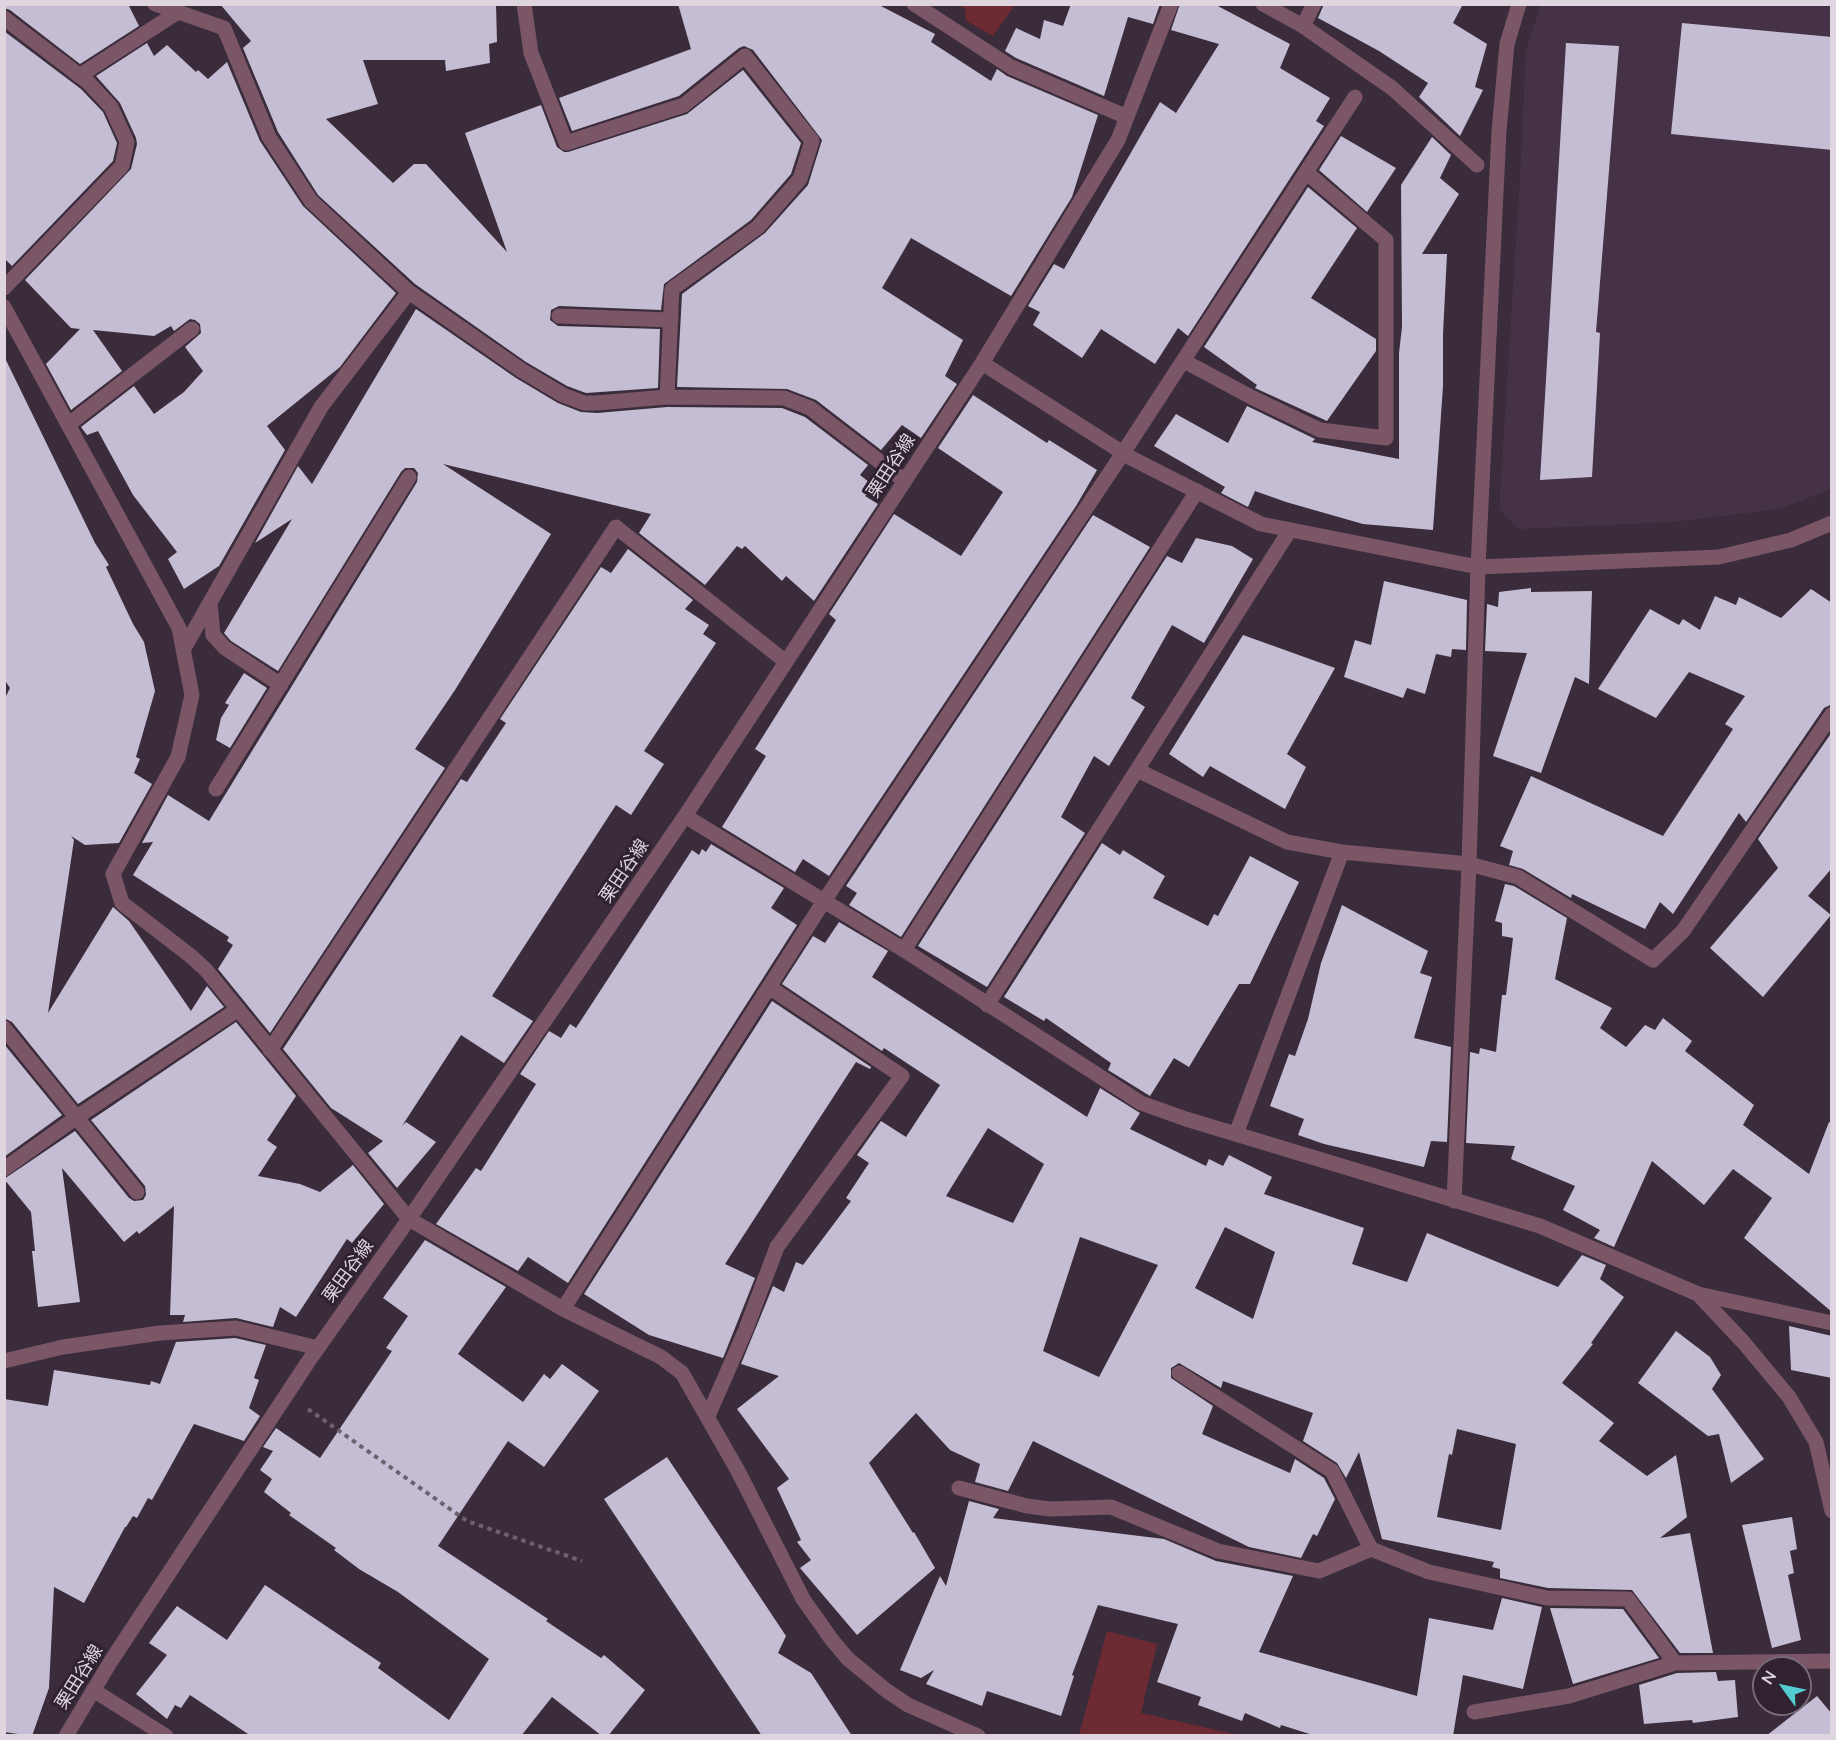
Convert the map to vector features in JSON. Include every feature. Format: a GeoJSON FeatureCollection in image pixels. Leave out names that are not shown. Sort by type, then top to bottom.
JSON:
{"type":"FeatureCollection","features":[{"type":"Feature","properties":{"kind":"street"},"geometry":{"type":"LineString","coordinates":[[155,4],[224,28],[269,137],[310,201],[409,292],[521,370],[562,395],[584,402],[667,397],[784,398],[810,408],[905,481]]}},
{"type":"Feature","properties":{"kind":"street"},"geometry":{"type":"LineString","coordinates":[[524,4],[531,52],[566,143],[684,105],[746,56],[812,141],[800,179],[758,227],[672,289],[667,397]]}},
{"type":"Feature","properties":{"kind":"street"},"geometry":{"type":"LineString","coordinates":[[914,4],[1011,67],[1127,117]]}},
{"type":"Feature","properties":{"kind":"street","name":"栗田谷線"},"geometry":{"type":"LineString","coordinates":[[66,1736],[93,1690],[318,1348],[410,1219],[685,816],[982,363],[1118,140],[1171,4]]}},
{"type":"Feature","properties":{"kind":"street"},"geometry":{"type":"LineString","coordinates":[[1263,4],[1303,26],[1392,88],[1477,165]]}},
{"type":"Feature","properties":{"kind":"street"},"geometry":{"type":"LineString","coordinates":[[1303,26],[1314,4]]}},
{"type":"Feature","properties":{"kind":"street"},"geometry":{"type":"LineString","coordinates":[[1454,1201],[1469,864],[1478,567],[1499,131],[1508,44],[1519,4]]}},
{"type":"Feature","properties":{"kind":"street"},"geometry":{"type":"LineString","coordinates":[[79,76],[178,12]]}},
{"type":"Feature","properties":{"kind":"street"},"geometry":{"type":"LineString","coordinates":[[4,18],[79,76],[111,107],[127,142],[122,166],[4,288]]}},
{"type":"Feature","properties":{"kind":"street"},"geometry":{"type":"LineString","coordinates":[[563,1309],[824,901],[1184,361],[1355,97]]}},
{"type":"Feature","properties":{"kind":"street"},"geometry":{"type":"LineString","coordinates":[[1184,361],[1320,430],[1386,438],[1386,240],[1307,173]]}},
{"type":"Feature","properties":{"kind":"street"},"geometry":{"type":"LineString","coordinates":[[183,650],[321,407],[409,292]]}},
{"type":"Feature","properties":{"kind":"street"},"geometry":{"type":"LineString","coordinates":[[4,307],[179,628],[192,695],[178,757],[113,874],[122,903],[198,962],[410,1219],[563,1309],[672,1364],[682,1373],[708,1416],[803,1599],[832,1640],[855,1664],[908,1705],[978,1736]]}},
{"type":"Feature","properties":{"kind":"street"},"geometry":{"type":"LineString","coordinates":[[560,316],[671,320]]}},
{"type":"Feature","properties":{"kind":"street"},"geometry":{"type":"LineString","coordinates":[[69,424],[192,329]]}},
{"type":"Feature","properties":{"kind":"street"},"geometry":{"type":"LineString","coordinates":[[982,363],[1123,453],[1261,524],[1478,567],[1719,557],[1791,540],[1832,523]]}},
{"type":"Feature","properties":{"kind":"street"},"geometry":{"type":"LineString","coordinates":[[216,789],[409,477]]}},
{"type":"Feature","properties":{"kind":"street"},"geometry":{"type":"LineString","coordinates":[[904,950],[1197,491]]}},
{"type":"Feature","properties":{"kind":"street"},"geometry":{"type":"LineString","coordinates":[[270,1050],[616,527],[786,662]]}},
{"type":"Feature","properties":{"kind":"street"},"geometry":{"type":"LineString","coordinates":[[987,1005],[1290,530]]}},
{"type":"Feature","properties":{"kind":"street"},"geometry":{"type":"LineString","coordinates":[[210,602],[213,635],[225,648],[281,685]]}},
{"type":"Feature","properties":{"kind":"street"},"geometry":{"type":"LineString","coordinates":[[1137,770],[1287,842],[1342,852],[1469,864],[1518,877],[1653,960],[1683,931],[1832,714]]}},
{"type":"Feature","properties":{"kind":"street"},"geometry":{"type":"LineString","coordinates":[[685,816],[904,950],[1141,1103],[1185,1119],[1540,1226],[1698,1294],[1832,1323]]}},
{"type":"Feature","properties":{"kind":"street"},"geometry":{"type":"LineString","coordinates":[[1236,1134],[1342,852]]}},
{"type":"Feature","properties":{"kind":"street"},"geometry":{"type":"LineString","coordinates":[[708,1416],[746,1329],[777,1247],[902,1076],[769,987]]}},
{"type":"Feature","properties":{"kind":"street"},"geometry":{"type":"LineString","coordinates":[[4,1169],[77,1117],[237,1010]]}},
{"type":"Feature","properties":{"kind":"street"},"geometry":{"type":"LineString","coordinates":[[4,1028],[137,1192]]}},
{"type":"Feature","properties":{"kind":"street"},"geometry":{"type":"LineString","coordinates":[[1698,1294],[1744,1343],[1789,1397],[1816,1442],[1832,1511]]}},
{"type":"Feature","properties":{"kind":"street"},"geometry":{"type":"LineString","coordinates":[[4,1361],[63,1347],[160,1332],[236,1328],[318,1348]]}},
{"type":"Feature","properties":{"kind":"street"},"geometry":{"type":"LineString","coordinates":[[1179,1373],[1332,1471],[1371,1549],[1428,1572],[1547,1598],[1628,1599],[1675,1664]]}},
{"type":"Feature","properties":{"kind":"street"},"geometry":{"type":"LineString","coordinates":[[959,1488],[1027,1506],[1050,1509],[1111,1507],[1218,1551],[1318,1571],[1371,1549]]}},
{"type":"Feature","properties":{"kind":"street"},"geometry":{"type":"LineString","coordinates":[[1474,1712],[1569,1696],[1675,1664],[1832,1660]]}},
{"type":"Feature","properties":{"kind":"street"},"geometry":{"type":"LineString","coordinates":[[93,1690],[166,1736]]}},
{"type":"Feature","properties":{"kind":"path"},"geometry":{"type":"LineString","coordinates":[[300,1404],[466,1521],[582,1562]]}},
{"type":"Feature","properties":{"kind":"shaded area"},"geometry":{"type":"Polygon","coordinates":[[[958,5],[1015,5],[993,36],[966,21],[965,9],[958,5]]]}},
{"type":"Feature","properties":{"kind":"shaded area"},"geometry":{"type":"Polygon","coordinates":[[[1541,5],[1831,5],[1831,489],[1780,509],[1673,522],[1519,529],[1499,510],[1526,50],[1541,5]]]}},
{"type":"Feature","properties":{"kind":"shaded area"},"geometry":{"type":"Polygon","coordinates":[[[1107,1631],[1157,1644],[1141,1713],[1239,1735],[1079,1735],[1107,1631]]]}},
{"type":"Feature","properties":{"kind":"building"},"geometry":{"type":"Polygon","coordinates":[[[4,4],[128,4],[139,26],[80,64],[10,10],[4,8],[4,4]]]}},
{"type":"Feature","properties":{"kind":"building"},"geometry":{"type":"Polygon","coordinates":[[[220,4],[496,4],[497,42],[489,44],[490,63],[446,71],[445,60],[363,60],[378,104],[326,119],[393,183],[414,164],[426,164],[507,252],[465,133],[541,105],[557,147],[568,152],[687,114],[743,70],[801,143],[791,174],[751,220],[664,284],[661,310],[559,306],[551,310],[550,320],[558,326],[660,329],[658,388],[586,393],[567,386],[526,362],[415,284],[318,195],[278,132],[243,48],[251,41],[220,4]]]}},
{"type":"Feature","properties":{"kind":"building"},"geometry":{"type":"Polygon","coordinates":[[[678,4],[877,4],[935,34],[931,42],[991,81],[997,69],[1007,76],[1098,115],[1072,197],[1011,296],[911,238],[882,288],[963,340],[945,376],[957,384],[921,438],[902,425],[881,450],[816,400],[787,389],[677,387],[682,294],[765,233],[808,185],[822,140],[753,50],[744,46],[679,96],[572,131],[559,98],[691,49],[678,4]]]}},
{"type":"Feature","properties":{"kind":"building"},"geometry":{"type":"Polygon","coordinates":[[[1071,4],[1160,4],[1153,24],[1128,17],[1104,96],[1016,58],[1005,51],[1016,28],[1040,39],[1044,20],[1063,26],[1071,4]]]}},
{"type":"Feature","properties":{"kind":"building"},"geometry":{"type":"Polygon","coordinates":[[[1180,4],[1214,4],[1290,44],[1280,68],[1330,98],[1316,121],[1324,126],[1188,336],[1178,328],[1155,364],[1101,329],[1082,358],[1033,325],[1040,312],[1028,306],[1054,264],[1064,269],[1160,102],[1176,113],[1219,44],[1171,30],[1180,4]]]}},
{"type":"Feature","properties":{"kind":"building"},"geometry":{"type":"Polygon","coordinates":[[[1324,4],[1463,4],[1453,23],[1487,44],[1475,87],[1483,90],[1460,136],[1419,97],[1428,83],[1379,51],[1318,18],[1324,4]]]}},
{"type":"Feature","properties":{"kind":"building"},"geometry":{"type":"Polygon","coordinates":[[[1682,23],[1832,37],[1832,150],[1671,134],[1682,23]]]}},
{"type":"Feature","properties":{"kind":"building"},"geometry":{"type":"Polygon","coordinates":[[[4,31],[81,89],[103,112],[117,143],[113,161],[12,266],[4,258],[4,31]]]}},
{"type":"Feature","properties":{"kind":"building"},"geometry":{"type":"Polygon","coordinates":[[[147,43],[154,56],[167,45],[196,72],[198,70],[208,79],[227,62],[260,141],[303,206],[396,293],[340,367],[267,426],[285,450],[219,566],[184,589],[168,559],[177,552],[133,495],[98,431],[87,435],[81,427],[134,386],[154,414],[184,392],[203,371],[185,347],[201,333],[200,324],[190,319],[174,331],[171,326],[154,336],[93,330],[122,371],[71,410],[46,364],[80,329],[71,328],[25,280],[131,169],[137,144],[136,138],[120,103],[96,76],[147,43]]]}},
{"type":"Feature","properties":{"kind":"building"},"geometry":{"type":"Polygon","coordinates":[[[1566,43],[1619,46],[1596,332],[1600,333],[1592,477],[1540,480],[1566,43]]]}},
{"type":"Feature","properties":{"kind":"building"},"geometry":{"type":"Polygon","coordinates":[[[1341,136],[1396,168],[1367,212],[1319,170],[1341,136]]]}},
{"type":"Feature","properties":{"kind":"building"},"geometry":{"type":"Polygon","coordinates":[[[1432,137],[1451,155],[1440,178],[1459,194],[1422,254],[1447,254],[1443,386],[1433,530],[1363,524],[1255,491],[1248,507],[1221,493],[1225,487],[1154,446],[1176,414],[1228,443],[1247,406],[1315,439],[1312,442],[1399,459],[1399,353],[1402,327],[1401,185],[1432,137]]]}},
{"type":"Feature","properties":{"kind":"building"},"geometry":{"type":"Polygon","coordinates":[[[1308,187],[1357,228],[1311,298],[1376,339],[1376,351],[1327,421],[1255,388],[1257,385],[1204,347],[1308,187]]]}},
{"type":"Feature","properties":{"kind":"building"},"geometry":{"type":"Polygon","coordinates":[[[416,309],[516,378],[558,403],[581,412],[597,413],[667,407],[782,408],[805,417],[868,465],[860,475],[874,486],[865,496],[878,504],[814,601],[786,576],[782,581],[745,546],[742,549],[737,546],[705,585],[639,533],[651,514],[443,464],[551,534],[455,690],[415,749],[445,768],[270,1033],[218,969],[233,945],[227,941],[229,937],[133,875],[153,842],[142,843],[168,795],[209,821],[417,482],[418,473],[414,468],[405,468],[401,472],[278,671],[231,641],[224,633],[292,519],[255,543],[298,466],[312,484],[416,309]]]}},
{"type":"Feature","properties":{"kind":"building"},"geometry":{"type":"Polygon","coordinates":[[[4,356],[95,543],[109,565],[106,567],[144,642],[155,691],[136,757],[140,759],[134,773],[152,784],[119,843],[85,845],[71,836],[74,840],[48,1013],[113,907],[129,921],[191,1011],[207,986],[224,1007],[78,1104],[12,1022],[4,1018],[4,700],[10,688],[4,679],[4,356]]]}},
{"type":"Feature","properties":{"kind":"building"},"geometry":{"type":"Polygon","coordinates":[[[973,395],[1047,443],[1049,440],[1097,470],[1076,506],[829,876],[803,859],[795,872],[722,827],[766,756],[755,749],[836,620],[829,614],[894,514],[961,556],[1003,492],[938,448],[973,395]]]}},
{"type":"Feature","properties":{"kind":"building"},"geometry":{"type":"Polygon","coordinates":[[[1093,515],[1150,547],[901,937],[849,905],[857,893],[846,886],[1093,515]]]}},
{"type":"Feature","properties":{"kind":"building"},"geometry":{"type":"Polygon","coordinates":[[[1196,538],[1232,546],[1253,559],[1204,643],[1172,625],[1131,698],[1145,707],[1109,766],[1094,756],[1061,817],[1085,833],[987,987],[918,946],[1167,556],[1182,563],[1196,538]]]}},
{"type":"Feature","properties":{"kind":"building"},"geometry":{"type":"Polygon","coordinates":[[[628,549],[693,600],[685,609],[709,625],[703,634],[716,643],[644,751],[664,764],[631,815],[616,805],[492,996],[533,1021],[504,1063],[461,1035],[402,1126],[406,1122],[436,1142],[397,1188],[368,1153],[383,1141],[331,1108],[283,1049],[461,779],[467,782],[506,723],[500,719],[601,567],[611,573],[628,549]]]}},
{"type":"Feature","properties":{"kind":"building"},"geometry":{"type":"Polygon","coordinates":[[[1384,581],[1467,600],[1466,650],[1452,649],[1451,657],[1436,654],[1425,694],[1407,688],[1403,698],[1344,677],[1355,640],[1371,645],[1384,581]]]}},
{"type":"Feature","properties":{"kind":"building"},"geometry":{"type":"Polygon","coordinates":[[[1531,588],[1531,592],[1592,591],[1589,684],[1575,677],[1541,773],[1493,756],[1527,653],[1485,651],[1487,604],[1498,607],[1499,592],[1531,588]]]}},
{"type":"Feature","properties":{"kind":"building"},"geometry":{"type":"Polygon","coordinates":[[[1811,589],[1832,603],[1832,704],[1824,708],[1746,822],[1739,813],[1673,914],[1660,902],[1645,929],[1572,894],[1571,898],[1523,869],[1509,865],[1513,851],[1500,846],[1531,776],[1663,836],[1733,729],[1725,724],[1745,696],[1689,672],[1656,718],[1598,689],[1650,609],[1679,625],[1683,619],[1700,630],[1715,596],[1736,605],[1739,597],[1781,618],[1811,589]]]}},
{"type":"Feature","properties":{"kind":"building"},"geometry":{"type":"Polygon","coordinates":[[[1243,635],[1335,668],[1287,754],[1306,767],[1285,809],[1210,766],[1203,777],[1169,754],[1243,635]]]}},
{"type":"Feature","properties":{"kind":"building"},"geometry":{"type":"Polygon","coordinates":[[[244,673],[267,688],[230,748],[216,740],[221,718],[229,705],[225,703],[244,673]]]}},
{"type":"Feature","properties":{"kind":"building"},"geometry":{"type":"Polygon","coordinates":[[[1832,732],[1832,868],[1808,896],[1831,915],[1763,997],[1710,948],[1778,868],[1758,839],[1832,732]]]}},
{"type":"Feature","properties":{"kind":"building"},"geometry":{"type":"Polygon","coordinates":[[[1102,843],[1120,855],[1123,850],[1165,876],[1153,898],[1208,926],[1214,914],[1218,916],[1250,856],[1299,882],[1250,984],[1239,984],[1189,1067],[1174,1058],[1150,1096],[1108,1070],[1111,1063],[1046,1018],[1044,1021],[1004,997],[1102,843]]]}},
{"type":"Feature","properties":{"kind":"building"},"geometry":{"type":"Polygon","coordinates":[[[711,844],[784,888],[771,908],[797,925],[568,1283],[528,1257],[518,1271],[436,1224],[476,1168],[481,1171],[536,1084],[520,1074],[549,1031],[561,1038],[570,1024],[576,1028],[692,850],[699,855],[702,849],[706,852],[711,844]]]}},
{"type":"Feature","properties":{"kind":"building"},"geometry":{"type":"Polygon","coordinates":[[[1505,884],[1514,886],[1567,918],[1555,979],[1612,1008],[1600,1028],[1626,1047],[1645,1025],[1655,1030],[1663,1018],[1692,1041],[1685,1051],[1754,1105],[1743,1125],[1809,1174],[1829,1122],[1832,1123],[1832,1312],[1744,1238],[1772,1198],[1733,1169],[1704,1205],[1652,1161],[1614,1247],[1594,1238],[1600,1230],[1563,1210],[1575,1186],[1511,1159],[1515,1146],[1466,1143],[1470,1052],[1479,1054],[1480,1048],[1496,1052],[1502,995],[1506,995],[1513,938],[1502,936],[1502,923],[1495,921],[1505,884]]]}},
{"type":"Feature","properties":{"kind":"building"},"geometry":{"type":"Polygon","coordinates":[[[1342,905],[1428,951],[1420,973],[1432,977],[1414,1038],[1451,1047],[1447,1142],[1431,1141],[1424,1167],[1324,1144],[1298,1135],[1304,1119],[1270,1106],[1289,1054],[1295,1056],[1308,1019],[1321,963],[1342,905]]]}},
{"type":"Feature","properties":{"kind":"building"},"geometry":{"type":"Polygon","coordinates":[[[839,922],[888,951],[872,977],[1087,1117],[1100,1088],[1140,1113],[1130,1129],[1206,1166],[1209,1159],[1223,1166],[1229,1155],[1272,1177],[1264,1194],[1364,1228],[1352,1264],[1407,1282],[1427,1233],[1558,1287],[1582,1255],[1606,1265],[1600,1279],[1624,1297],[1591,1343],[1593,1344],[1562,1383],[1614,1423],[1599,1441],[1647,1476],[1676,1455],[1687,1517],[1660,1538],[1690,1533],[1713,1653],[1680,1653],[1632,1590],[1548,1588],[1500,1578],[1500,1569],[1492,1567],[1494,1562],[1382,1539],[1359,1452],[1346,1478],[1337,1463],[1303,1441],[1313,1413],[1223,1381],[1221,1388],[1179,1363],[1171,1368],[1171,1378],[1213,1406],[1202,1434],[1290,1473],[1295,1459],[1324,1478],[1335,1499],[1317,1536],[1313,1534],[1301,1558],[1249,1547],[1033,1441],[1008,1491],[975,1482],[980,1464],[950,1450],[916,1413],[869,1463],[935,1568],[857,1635],[800,1568],[811,1560],[797,1542],[801,1540],[777,1488],[789,1479],[737,1409],[779,1376],[741,1364],[773,1286],[784,1292],[796,1262],[803,1265],[851,1201],[846,1198],[869,1163],[857,1155],[881,1121],[906,1137],[940,1085],[884,1048],[882,1051],[782,984],[813,936],[825,943],[839,922]],[[988,1128],[946,1196],[1013,1223],[1044,1164],[988,1128]],[[1225,1227],[1195,1288],[1253,1319],[1275,1252],[1225,1227]],[[1080,1237],[1043,1351],[1099,1377],[1158,1265],[1080,1237]],[[1457,1429],[1452,1455],[1449,1454],[1437,1517],[1501,1530],[1516,1444],[1457,1429]]]}},
{"type":"Feature","properties":{"kind":"building"},"geometry":{"type":"Polygon","coordinates":[[[772,1001],[871,1067],[870,1069],[856,1062],[725,1264],[755,1278],[723,1358],[649,1335],[584,1294],[772,1001]]]}},
{"type":"Feature","properties":{"kind":"building"},"geometry":{"type":"Polygon","coordinates":[[[236,1022],[296,1096],[267,1140],[277,1147],[258,1176],[300,1184],[320,1192],[353,1165],[384,1204],[352,1243],[347,1239],[296,1317],[280,1307],[273,1327],[236,1318],[183,1322],[185,1315],[170,1315],[174,1206],[139,1234],[137,1231],[124,1242],[62,1168],[80,1302],[38,1307],[32,1251],[35,1251],[31,1212],[4,1179],[75,1131],[129,1198],[134,1201],[143,1200],[146,1195],[145,1186],[91,1120],[236,1022]]]}},
{"type":"Feature","properties":{"kind":"building"},"geometry":{"type":"Polygon","coordinates":[[[4,1044],[62,1115],[4,1157],[4,1044]]]}},
{"type":"Feature","properties":{"kind":"building"},"geometry":{"type":"Polygon","coordinates":[[[425,1240],[506,1287],[458,1354],[523,1402],[544,1374],[550,1379],[562,1364],[599,1391],[544,1467],[508,1441],[438,1546],[548,1619],[546,1621],[601,1658],[604,1655],[645,1690],[608,1736],[602,1736],[552,1697],[521,1736],[251,1736],[190,1695],[181,1708],[175,1705],[167,1719],[136,1694],[167,1655],[149,1643],[177,1606],[227,1640],[265,1585],[381,1663],[378,1668],[449,1720],[489,1659],[398,1592],[359,1569],[334,1550],[336,1548],[289,1515],[291,1513],[264,1492],[272,1479],[260,1470],[273,1451],[263,1447],[276,1428],[320,1458],[392,1351],[386,1348],[408,1316],[383,1298],[425,1240]]]}},
{"type":"Feature","properties":{"kind":"building"},"geometry":{"type":"Polygon","coordinates":[[[1789,1326],[1832,1336],[1832,1378],[1791,1370],[1789,1326]]]}},
{"type":"Feature","properties":{"kind":"building"},"geometry":{"type":"Polygon","coordinates":[[[1676,1331],[1710,1357],[1721,1375],[1712,1389],[1764,1459],[1731,1483],[1719,1434],[1708,1436],[1638,1383],[1676,1331]]]}},
{"type":"Feature","properties":{"kind":"building"},"geometry":{"type":"Polygon","coordinates":[[[235,1338],[266,1345],[254,1378],[259,1380],[249,1408],[260,1416],[244,1441],[194,1424],[152,1500],[148,1498],[137,1518],[133,1516],[125,1527],[84,1603],[54,1587],[49,1688],[32,1736],[4,1732],[4,1399],[48,1406],[54,1370],[150,1385],[151,1381],[160,1384],[176,1342],[235,1338]]]}},
{"type":"Feature","properties":{"kind":"building"},"geometry":{"type":"Polygon","coordinates":[[[667,1457],[786,1636],[778,1653],[811,1673],[852,1736],[762,1736],[604,1499],[667,1457]]]}},
{"type":"Feature","properties":{"kind":"building"},"geometry":{"type":"Polygon","coordinates":[[[969,1501],[999,1509],[993,1518],[1164,1539],[1216,1561],[1293,1576],[1259,1652],[1417,1696],[1429,1618],[1493,1630],[1502,1598],[1542,1607],[1523,1689],[1463,1675],[1453,1736],[1316,1736],[1281,1725],[1280,1728],[1245,1713],[1242,1721],[1198,1705],[1201,1697],[1157,1682],[1178,1624],[1098,1605],[1072,1675],[1074,1676],[1061,1716],[987,1691],[982,1706],[926,1684],[934,1670],[921,1678],[900,1670],[940,1576],[946,1586],[969,1501]]]}},
{"type":"Feature","properties":{"kind":"building"},"geometry":{"type":"Polygon","coordinates":[[[1792,1517],[1797,1549],[1790,1551],[1794,1573],[1788,1575],[1801,1640],[1772,1648],[1742,1525],[1792,1517]]]}},
{"type":"Feature","properties":{"kind":"building"},"geometry":{"type":"Polygon","coordinates":[[[1550,1608],[1623,1609],[1659,1658],[1573,1684],[1550,1608]]]}},
{"type":"Feature","properties":{"kind":"building"},"geometry":{"type":"Polygon","coordinates":[[[1716,1672],[1718,1681],[1735,1680],[1738,1717],[1693,1723],[1692,1720],[1644,1724],[1639,1685],[1677,1673],[1716,1672]]]}},
{"type":"Feature","properties":{"kind":"building"},"geometry":{"type":"Polygon","coordinates":[[[1817,1696],[1832,1714],[1832,1736],[1766,1736],[1792,1716],[1812,1716],[1812,1700],[1817,1696]]]}}]}
